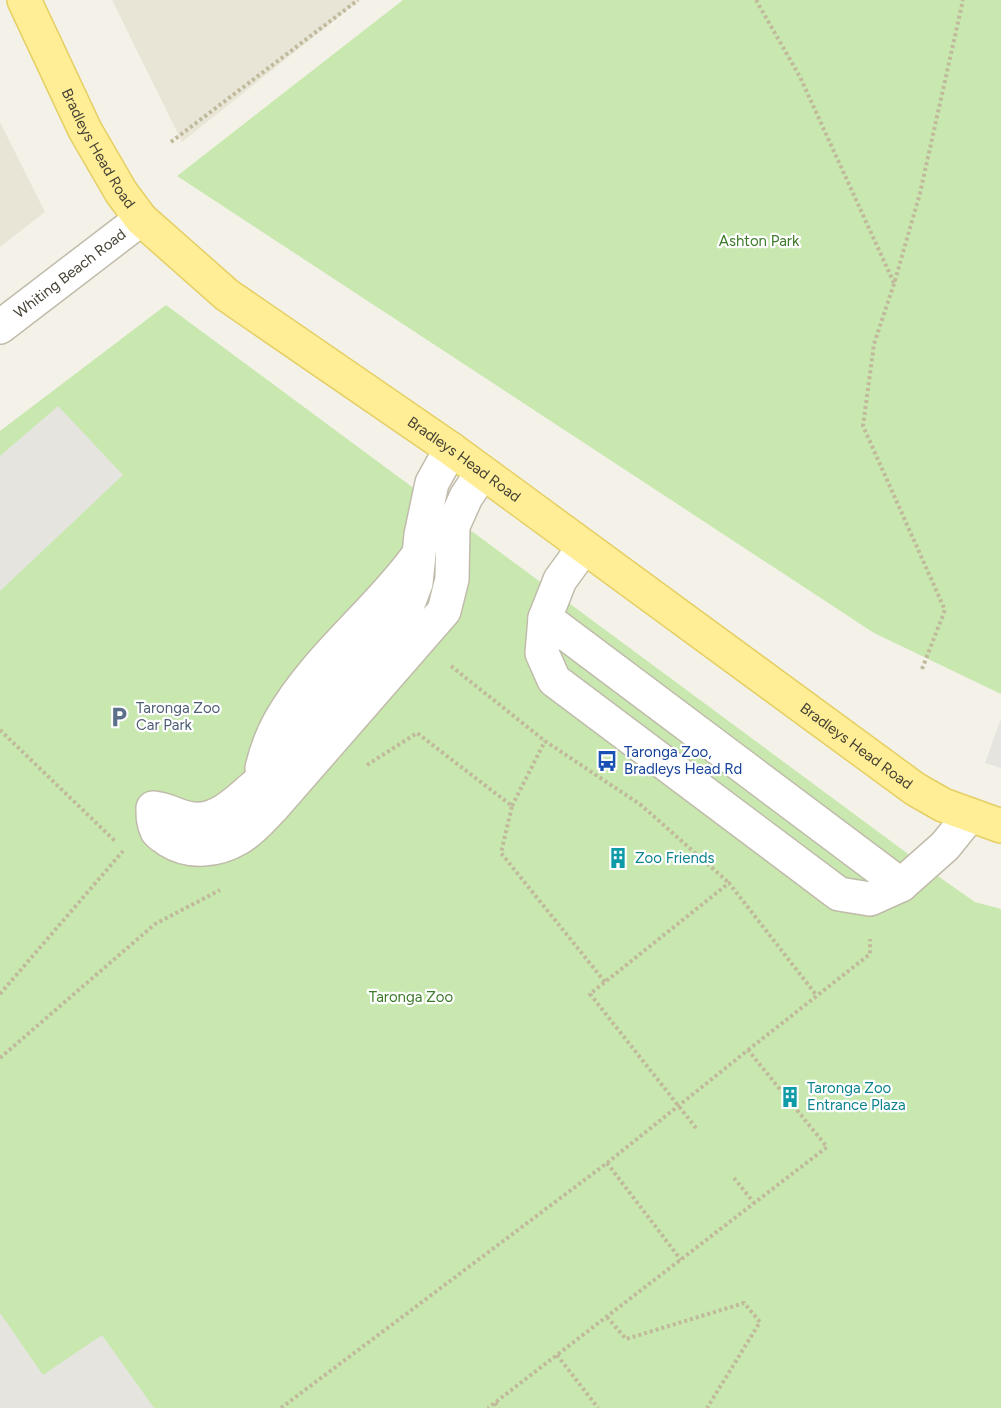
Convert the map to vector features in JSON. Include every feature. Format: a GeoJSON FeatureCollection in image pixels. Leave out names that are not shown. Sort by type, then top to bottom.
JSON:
{"type":"FeatureCollection","features":[{"type":"Feature","properties":{"kind":"main road","name":"Bradleys Head Road"},"geometry":{"type":"LineString","coordinates":[[24,0],[85,130],[121,192],[141,219],[227,295],[451,449],[915,789],[943,805],[1001,826]]}},
{"type":"Feature","properties":{"kind":"street","name":"Whiting Beach Road"},"geometry":{"type":"LineString","coordinates":[[0,327],[141,219]]}},
{"type":"Feature","properties":{"kind":"street"},"geometry":{"type":"LineString","coordinates":[[451,449],[432,483],[416,583],[407,607],[394,629],[257,784],[233,806],[215,815],[193,819],[165,808],[153,808],[153,821],[158,833],[174,844],[194,850],[217,847],[239,838],[255,826],[274,806],[444,611],[452,579],[453,526],[466,497],[482,473]]}},
{"type":"Feature","properties":{"kind":"street"},"geometry":{"type":"LineString","coordinates":[[584,547],[560,580],[545,618],[542,653],[554,680],[838,894],[870,899],[901,885],[945,846],[970,815]]}},
{"type":"Feature","properties":{"kind":"street"},"geometry":{"type":"LineString","coordinates":[[545,618],[901,885]]}},
{"type":"Feature","properties":{"kind":"path"},"geometry":{"type":"LineString","coordinates":[[171,142],[358,0]]}},
{"type":"Feature","properties":{"kind":"path"},"geometry":{"type":"LineString","coordinates":[[756,0],[800,77],[894,284]]}},
{"type":"Feature","properties":{"kind":"path"},"geometry":{"type":"LineString","coordinates":[[922,669],[945,610],[863,426],[874,344],[920,193],[963,0]]}},
{"type":"Feature","properties":{"kind":"path"},"geometry":{"type":"LineString","coordinates":[[0,730],[124,849],[0,994]]}},
{"type":"Feature","properties":{"kind":"path"},"geometry":{"type":"LineString","coordinates":[[359,770],[417,733],[512,806]]}},
{"type":"Feature","properties":{"kind":"path"},"geometry":{"type":"LineString","coordinates":[[545,741],[512,806],[501,853],[605,982]]}},
{"type":"Feature","properties":{"kind":"path"},"geometry":{"type":"LineString","coordinates":[[696,1128],[590,994],[729,883],[817,996]]}},
{"type":"Feature","properties":{"kind":"path"},"geometry":{"type":"LineString","coordinates":[[0,1058],[155,924],[227,886]]}},
{"type":"Feature","properties":{"kind":"path"},"geometry":{"type":"LineString","coordinates":[[281,1408],[607,1162],[870,954],[870,899]]}},
{"type":"Feature","properties":{"kind":"path"},"geometry":{"type":"LineString","coordinates":[[488,1408],[827,1147],[748,1050]]}},
{"type":"Feature","properties":{"kind":"path"},"geometry":{"type":"LineString","coordinates":[[607,1162],[681,1260]]}},
{"type":"Feature","properties":{"kind":"path"},"geometry":{"type":"LineString","coordinates":[[734,1178],[754,1203]]}},
{"type":"Feature","properties":{"kind":"path"},"geometry":{"type":"LineString","coordinates":[[607,1317],[626,1339],[744,1304],[760,1322],[707,1408]]}},
{"type":"Feature","properties":{"kind":"path"},"geometry":{"type":"LineString","coordinates":[[557,1355],[598,1408]]}},
{"type":"Feature","properties":{"kind":"path"},"geometry":{"type":"LineString","coordinates":[[495,1402],[499,1408]]}},
{"type":"Feature","properties":{"kind":"shaded area"},"geometry":{"type":"Polygon","coordinates":[[[112,0],[360,0],[182,142],[112,0]]]}},
{"type":"Feature","properties":{"kind":"shaded area"},"geometry":{"type":"Polygon","coordinates":[[[0,122],[45,212],[0,247],[0,122]]]}},
{"type":"Feature","properties":{"kind":"shaded area"},"geometry":{"type":"Polygon","coordinates":[[[58,406],[123,475],[0,591],[0,456],[58,406]]]}},
{"type":"Feature","properties":{"kind":"shaded area"},"geometry":{"type":"Polygon","coordinates":[[[1001,721],[1001,768],[985,763],[1001,721]]]}},
{"type":"Feature","properties":{"kind":"shaded area"},"geometry":{"type":"Polygon","coordinates":[[[0,1313],[43,1375],[102,1335],[154,1408],[0,1408],[0,1313]]]}},
{"type":"Feature","properties":{"kind":"green space","name":"Ashton Park"},"geometry":{"type":"Polygon","coordinates":[[[403,0],[1001,0],[1001,694],[874,633],[177,176],[403,0]]]}},
{"type":"Feature","properties":{"kind":"green space","name":"Taronga Zoo"},"geometry":{"type":"Polygon","coordinates":[[[166,305],[942,879],[975,902],[1001,909],[1001,1408],[0,1408],[0,431],[166,305]]]}},
{"type":"Feature","properties":{"kind":"place","name":"Taronga Zoo Car Park"},"geometry":{"type":"Point","coordinates":[119,717]}},
{"type":"Feature","properties":{"kind":"place","name":"Taronga Zoo, Bradleys Head Rd"},"geometry":{"type":"Point","coordinates":[607,761]}},
{"type":"Feature","properties":{"kind":"place","name":"Zoo Friends"},"geometry":{"type":"Point","coordinates":[618,858]}},
{"type":"Feature","properties":{"kind":"place","name":"Taronga Zoo Entrance Plaza"},"geometry":{"type":"Point","coordinates":[790,1097]}}]}
